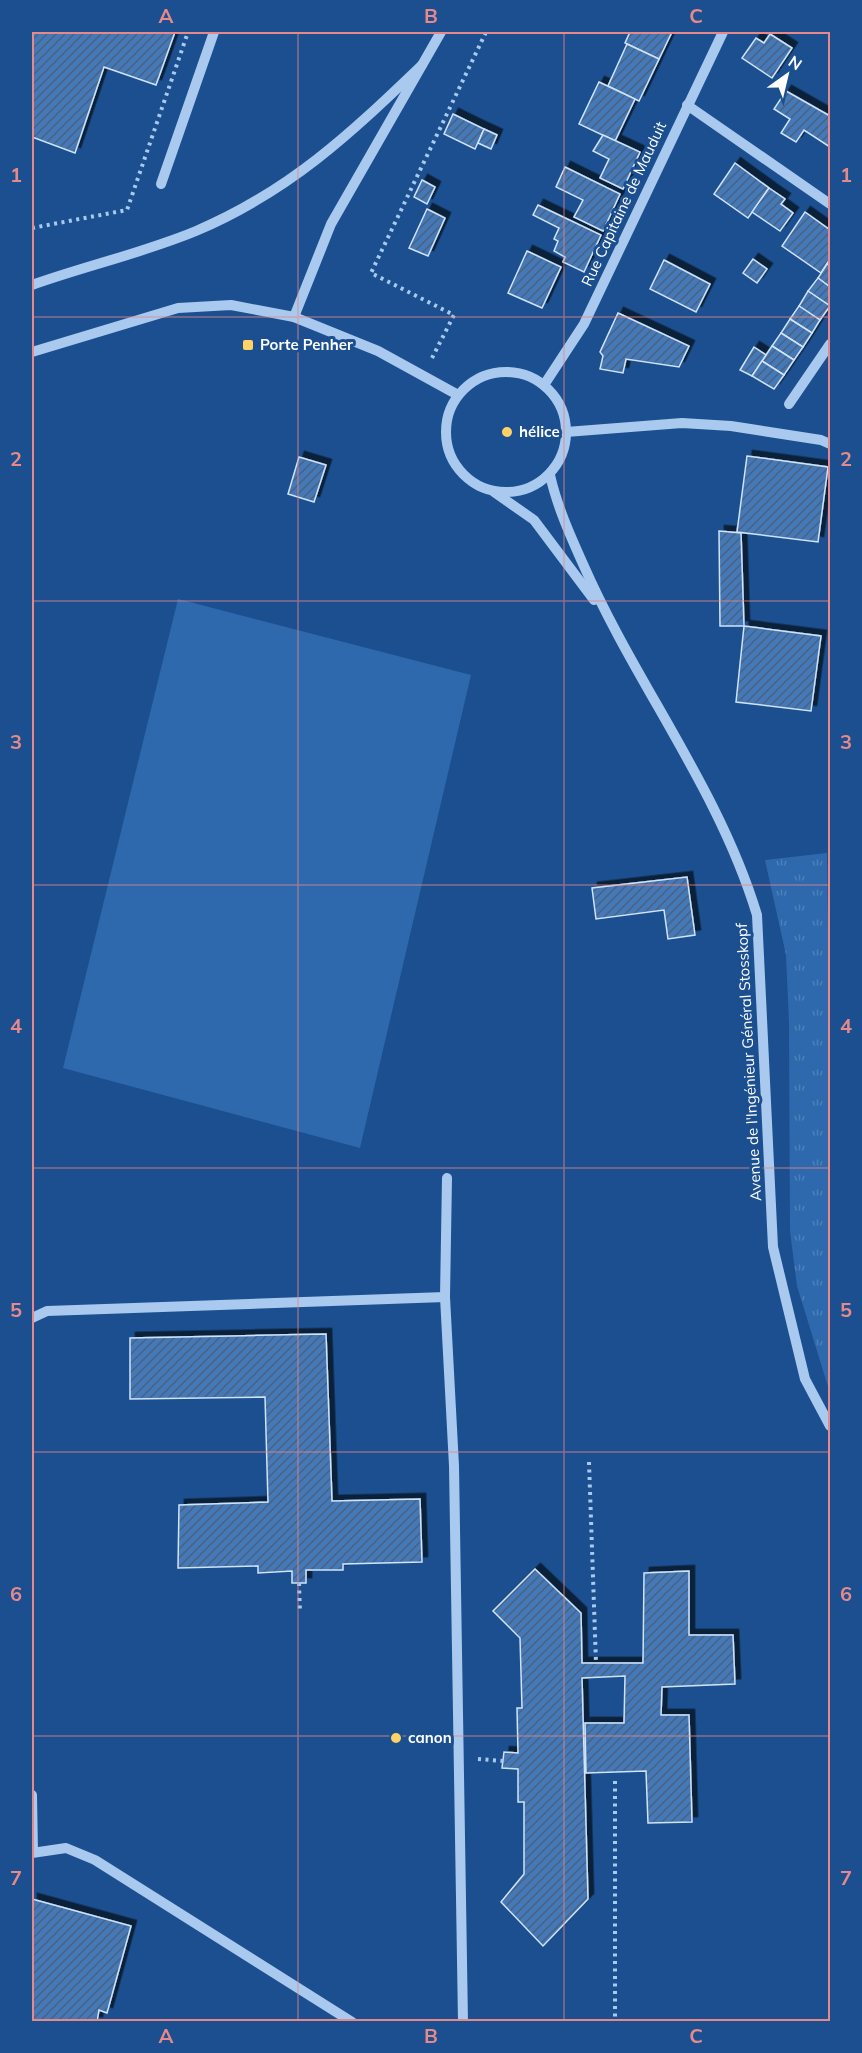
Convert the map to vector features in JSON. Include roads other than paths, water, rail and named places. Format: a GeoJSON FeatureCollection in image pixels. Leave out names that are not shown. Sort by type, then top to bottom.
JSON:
{"type":"FeatureCollection","features":[{"type":"Feature","properties":{"kind":"street"},"geometry":{"type":"LineString","coordinates":[[160,184],[214,32]]}},
{"type":"Feature","properties":{"kind":"street"},"geometry":{"type":"LineString","coordinates":[[294,317],[331,224],[441,32]]}},
{"type":"Feature","properties":{"kind":"street","name":"Rue Capitaine de Mauduit"},"geometry":{"type":"LineString","coordinates":[[544,386],[584,324],[723,32]]}},
{"type":"Feature","properties":{"kind":"street"},"geometry":{"type":"LineString","coordinates":[[32,285],[195,231],[268,195],[322,158],[422,65]]}},
{"type":"Feature","properties":{"kind":"street"},"geometry":{"type":"LineString","coordinates":[[687,105],[831,204]]}},
{"type":"Feature","properties":{"kind":"street"},"geometry":{"type":"LineString","coordinates":[[32,352],[178,308],[231,305],[294,317],[378,351],[458,395]]}},
{"type":"Feature","properties":{"kind":"street"},"geometry":{"type":"LineString","coordinates":[[789,404],[831,345]]}},
{"type":"Feature","properties":{"kind":"street"},"geometry":{"type":"LineString","coordinates":[[509,372],[528,375],[544,386],[558,401],[565,419],[566,432],[561,458],[550,475],[534,487],[514,493],[494,492],[475,484],[459,471],[449,454],[445,433],[448,413],[458,395],[472,382],[489,374],[509,372]]}},
{"type":"Feature","properties":{"kind":"street"},"geometry":{"type":"LineString","coordinates":[[566,432],[682,423],[731,426],[821,440],[831,444]]}},
{"type":"Feature","properties":{"kind":"street","name":"Avenue de l'Ingénieur Général Stosskopf"},"geometry":{"type":"LineString","coordinates":[[550,475],[555,501],[605,615],[721,818],[743,869],[757,915],[773,1247],[806,1379],[831,1426]]}},
{"type":"Feature","properties":{"kind":"street","name":"Avenue de l'Ingénieur Général Stosskopf"},"geometry":{"type":"LineString","coordinates":[[494,492],[534,520],[605,615]]}},
{"type":"Feature","properties":{"kind":"street"},"geometry":{"type":"LineString","coordinates":[[447,1178],[445,1297],[454,1499],[463,2022]]}},
{"type":"Feature","properties":{"kind":"street"},"geometry":{"type":"LineString","coordinates":[[32,1318],[47,1311],[445,1297]]}},
{"type":"Feature","properties":{"kind":"street"},"geometry":{"type":"LineString","coordinates":[[32,1795],[32,1853],[66,1848],[95,1860],[352,2022]]}},
{"type":"Feature","properties":{"kind":"place","name":"Porte Penher"},"geometry":{"type":"Point","coordinates":[248,345]}},
{"type":"Feature","properties":{"kind":"place","name":"hélice"},"geometry":{"type":"Point","coordinates":[507,432]}},
{"type":"Feature","properties":{"kind":"place","name":"canon"},"geometry":{"type":"Point","coordinates":[396,1738]}}]}
